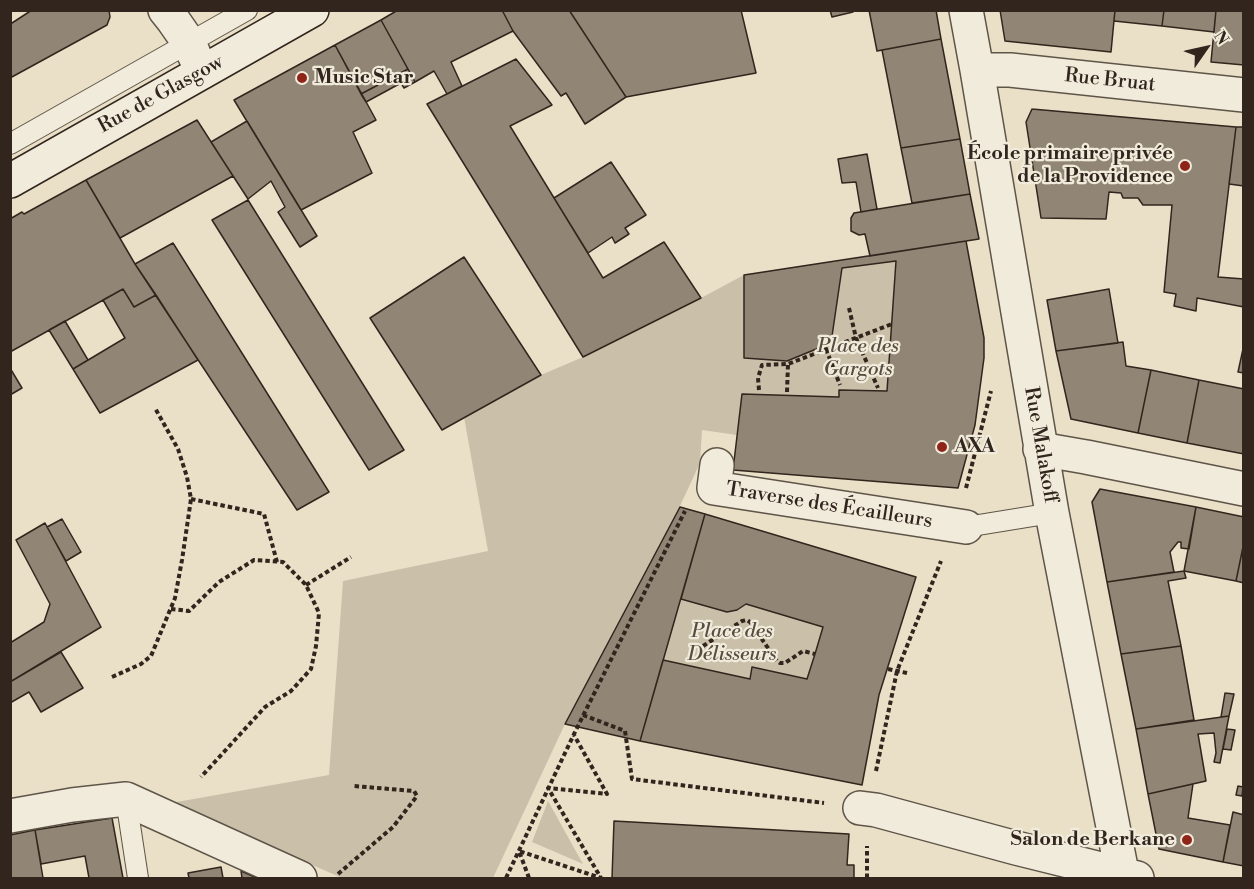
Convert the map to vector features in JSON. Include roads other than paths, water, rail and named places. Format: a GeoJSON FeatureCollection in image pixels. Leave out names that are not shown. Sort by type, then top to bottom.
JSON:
{"type":"FeatureCollection","features":[{"type":"Feature","properties":{"kind":"street"},"geometry":{"type":"LineString","coordinates":[[165,10],[195,58]]}},
{"type":"Feature","properties":{"kind":"street","name":"Rue de Glasgow"},"geometry":{"type":"LineString","coordinates":[[10,181],[195,58],[312,10]]}},
{"type":"Feature","properties":{"kind":"street","name":"Rue Malakoff"},"geometry":{"type":"LineString","coordinates":[[966,10],[1040,449],[1128,877]]}},
{"type":"Feature","properties":{"kind":"street","name":"Rue Bruat"},"geometry":{"type":"LineString","coordinates":[[977,70],[1010,70],[1244,94]]}},
{"type":"Feature","properties":{"kind":"street"},"geometry":{"type":"LineString","coordinates":[[1040,449],[1244,489]]}},
{"type":"Feature","properties":{"kind":"street","name":"Traverse des Écailleurs"},"geometry":{"type":"LineString","coordinates":[[717,465],[714,488],[961,526]]}},
{"type":"Feature","properties":{"kind":"street"},"geometry":{"type":"LineString","coordinates":[[10,816],[72,805],[126,799],[300,879]]}},
{"type":"Feature","properties":{"kind":"street"},"geometry":{"type":"LineString","coordinates":[[864,808],[1128,877]]}},
{"type":"Feature","properties":{"kind":"lane","name":"Rue de Glasgow"},"geometry":{"type":"LineString","coordinates":[[10,144],[195,58],[247,10]]}},
{"type":"Feature","properties":{"kind":"lane"},"geometry":{"type":"LineString","coordinates":[[961,526],[1052,513]]}},
{"type":"Feature","properties":{"kind":"lane"},"geometry":{"type":"LineString","coordinates":[[126,799],[138,879]]}},
{"type":"Feature","properties":{"kind":"place","name":"Music Star"},"geometry":{"type":"Point","coordinates":[302,78]}},
{"type":"Feature","properties":{"kind":"place","name":"École primaire privée de la Providence"},"geometry":{"type":"Point","coordinates":[1185,166]}},
{"type":"Feature","properties":{"kind":"place","name":"AXA"},"geometry":{"type":"Point","coordinates":[942,447]}},
{"type":"Feature","properties":{"kind":"place","name":"Salon de Berkane"},"geometry":{"type":"Point","coordinates":[1187,840]}},
{"type":"Feature","properties":{"kind":"park label","name":"Place des Gargots"},"geometry":{"type":"Point","coordinates":[858,358]}},
{"type":"Feature","properties":{"kind":"park label","name":"Place des Délisseurs"},"geometry":{"type":"Point","coordinates":[732,644]}}]}
